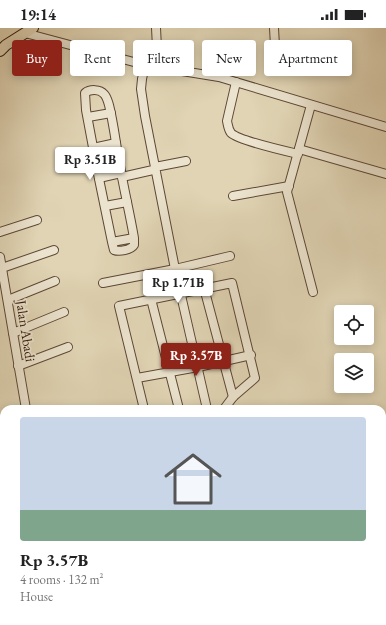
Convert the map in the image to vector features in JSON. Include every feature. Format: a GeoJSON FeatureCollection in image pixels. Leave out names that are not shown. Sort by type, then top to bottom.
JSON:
{"type":"FeatureCollection","features":[{"type":"Feature","properties":{"kind":"main road"},"geometry":{"type":"LineString","coordinates":[[2,45],[29,30]]}},
{"type":"Feature","properties":{"kind":"street"},"geometry":{"type":"LineString","coordinates":[[156,28],[157,40]]}},
{"type":"Feature","properties":{"kind":"street"},"geometry":{"type":"LineString","coordinates":[[274,28],[275,40]]}},
{"type":"Feature","properties":{"kind":"street"},"geometry":{"type":"LineString","coordinates":[[29,30],[133,61]]}},
{"type":"Feature","properties":{"kind":"street"},"geometry":{"type":"LineString","coordinates":[[194,73],[219,77],[386,127]]}},
{"type":"Feature","properties":{"kind":"street"},"geometry":{"type":"LineString","coordinates":[[143,76],[141,89],[145,116],[174,269],[207,405]]}},
{"type":"Feature","properties":{"kind":"street"},"geometry":{"type":"LineString","coordinates":[[236,82],[227,121],[231,132],[240,138],[386,174]]}},
{"type":"Feature","properties":{"kind":"street"},"geometry":{"type":"LineString","coordinates":[[97,90],[105,95],[111,113],[134,238],[134,247],[117,251],[114,250],[112,242],[93,148],[85,93],[97,90]]}},
{"type":"Feature","properties":{"kind":"street"},"geometry":{"type":"LineString","coordinates":[[311,105],[287,192],[313,292]]}},
{"type":"Feature","properties":{"kind":"street"},"geometry":{"type":"LineString","coordinates":[[88,117],[111,113]]}},
{"type":"Feature","properties":{"kind":"street"},"geometry":{"type":"LineString","coordinates":[[93,148],[116,143]]}},
{"type":"Feature","properties":{"kind":"street"},"geometry":{"type":"LineString","coordinates":[[100,181],[186,161]]}},
{"type":"Feature","properties":{"kind":"street"},"geometry":{"type":"LineString","coordinates":[[233,196],[289,186]]}},
{"type":"Feature","properties":{"kind":"street"},"geometry":{"type":"LineString","coordinates":[[105,206],[127,202]]}},
{"type":"Feature","properties":{"kind":"street"},"geometry":{"type":"LineString","coordinates":[[0,232],[37,220]]}},
{"type":"Feature","properties":{"kind":"street"},"geometry":{"type":"LineString","coordinates":[[2,268],[54,250]]}},
{"type":"Feature","properties":{"kind":"street"},"geometry":{"type":"LineString","coordinates":[[103,284],[230,256]]}},
{"type":"Feature","properties":{"kind":"street","name":"Jalan Abadi"},"geometry":{"type":"LineString","coordinates":[[0,257],[25,405]]}},
{"type":"Feature","properties":{"kind":"street"},"geometry":{"type":"LineString","coordinates":[[8,300],[55,281]]}},
{"type":"Feature","properties":{"kind":"street"},"geometry":{"type":"LineString","coordinates":[[143,405],[119,306],[232,283],[255,378],[233,397],[227,405]]}},
{"type":"Feature","properties":{"kind":"street"},"geometry":{"type":"LineString","coordinates":[[204,288],[233,397]]}},
{"type":"Feature","properties":{"kind":"street"},"geometry":{"type":"LineString","coordinates":[[151,299],[178,405]]}},
{"type":"Feature","properties":{"kind":"street"},"geometry":{"type":"LineString","coordinates":[[13,333],[64,312]]}},
{"type":"Feature","properties":{"kind":"street"},"geometry":{"type":"LineString","coordinates":[[18,366],[68,347]]}},
{"type":"Feature","properties":{"kind":"street"},"geometry":{"type":"LineString","coordinates":[[137,378],[250,356]]}}]}
